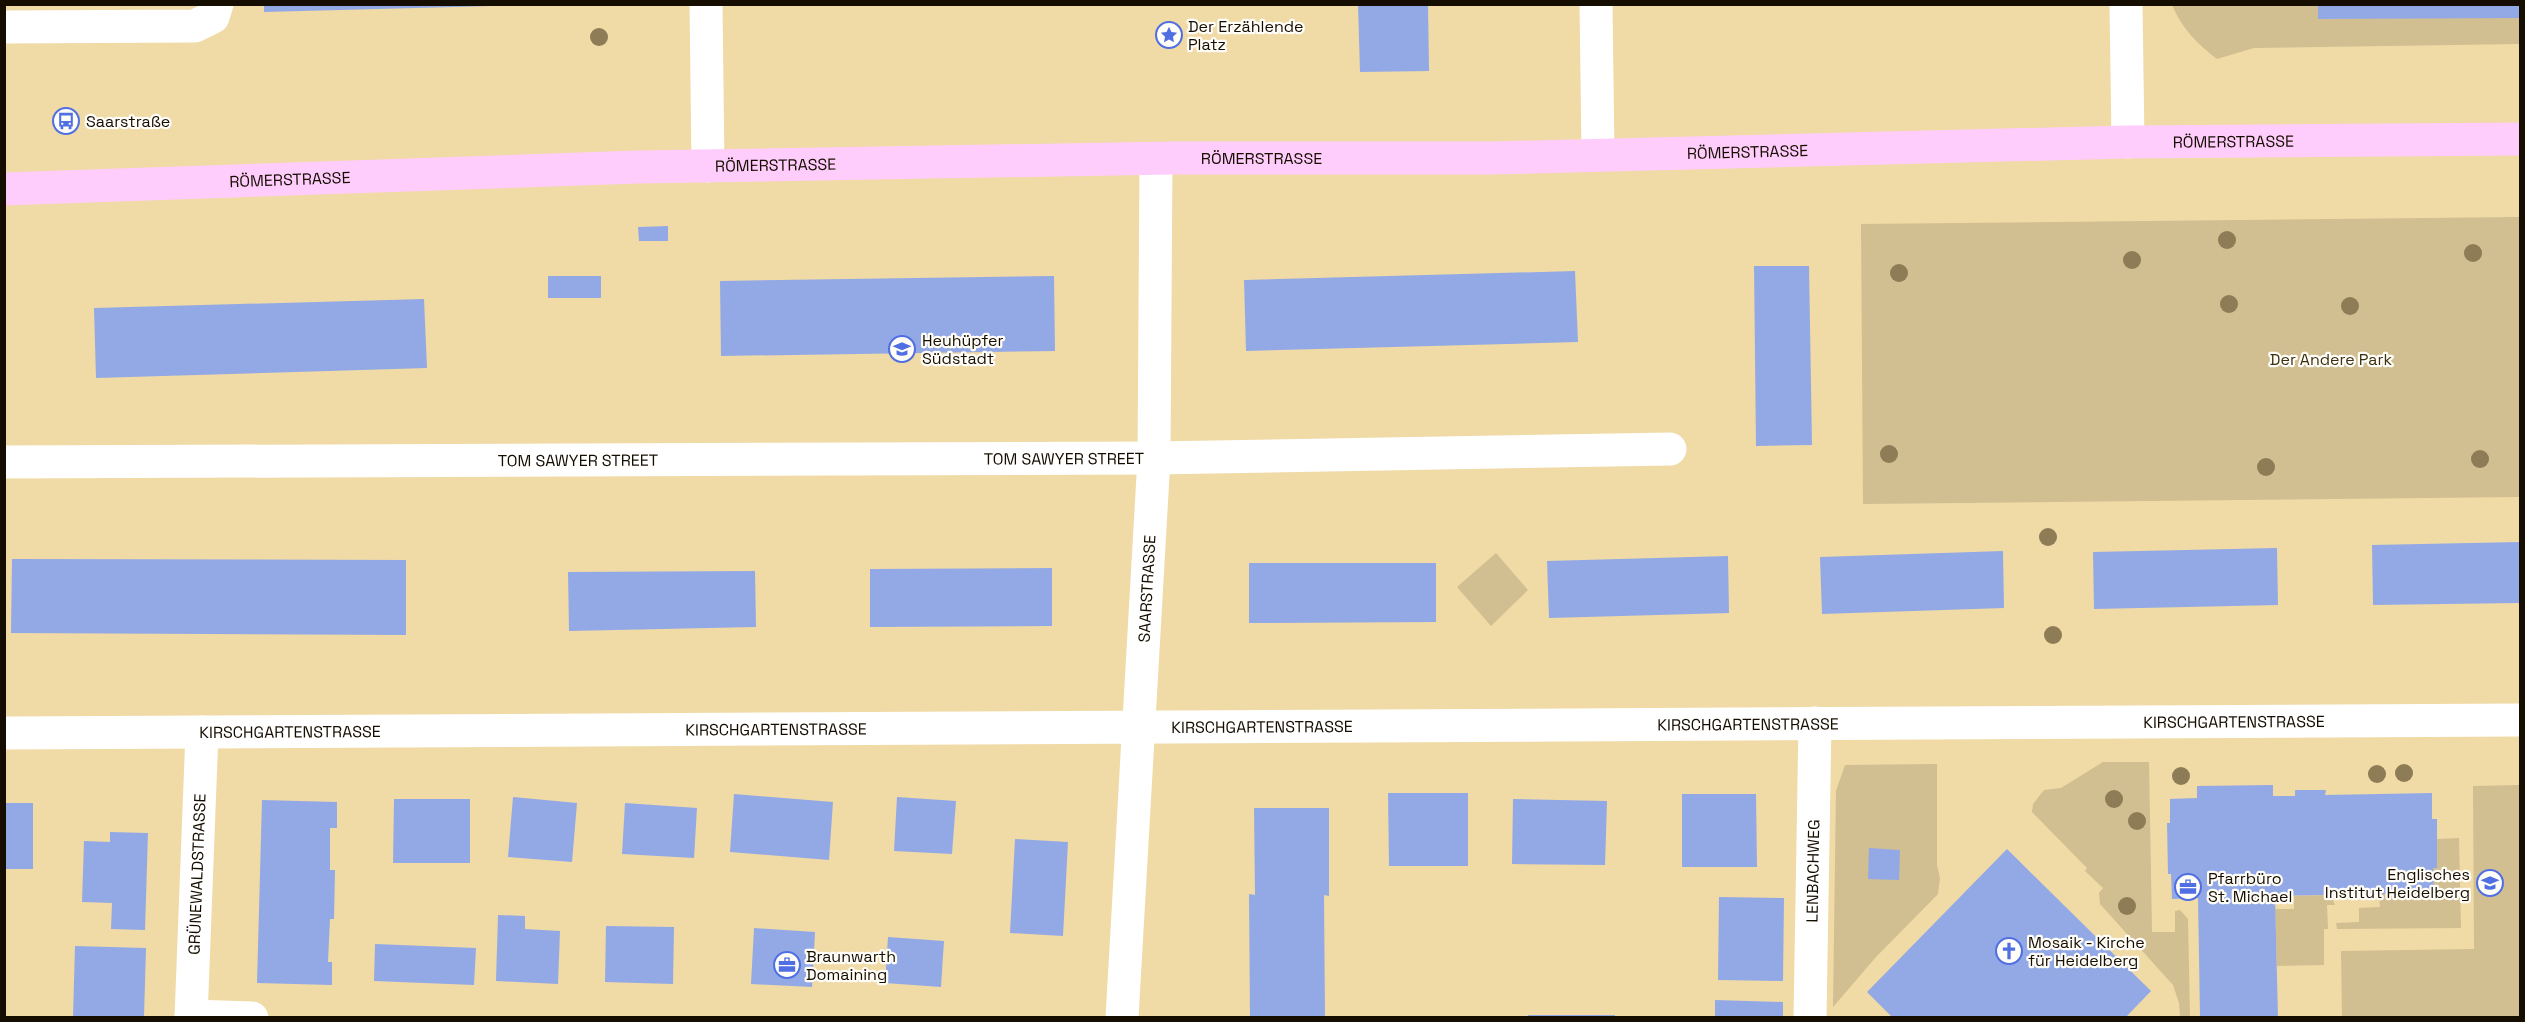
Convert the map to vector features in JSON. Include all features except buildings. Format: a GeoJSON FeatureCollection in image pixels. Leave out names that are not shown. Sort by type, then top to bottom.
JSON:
{"type":"FeatureCollection","features":[{"type":"Feature","properties":{"kind":"main road","name":"RÖMERSTRASSE"},"geometry":{"type":"LineString","coordinates":[[4,189],[708,166],[1156,159],[1491,158],[2128,142],[2520,139]]}},
{"type":"Feature","properties":{"kind":"street"},"geometry":{"type":"LineString","coordinates":[[4,27],[195,26],[213,17],[218,4]]}},
{"type":"Feature","properties":{"kind":"street"},"geometry":{"type":"LineString","coordinates":[[706,4],[708,166]]}},
{"type":"Feature","properties":{"kind":"street"},"geometry":{"type":"LineString","coordinates":[[1596,4],[1598,154]]}},
{"type":"Feature","properties":{"kind":"street"},"geometry":{"type":"LineString","coordinates":[[2126,4],[2128,142]]}},
{"type":"Feature","properties":{"kind":"street","name":"SAARSTRASSE"},"geometry":{"type":"LineString","coordinates":[[1122,1017],[1154,458],[1156,159]]}},
{"type":"Feature","properties":{"kind":"street","name":"TOM SAWYER STREET"},"geometry":{"type":"LineString","coordinates":[[4,462],[1154,458],[1670,449]]}},
{"type":"Feature","properties":{"kind":"street","name":"KIRSCHGARTENSTRASSE"},"geometry":{"type":"LineString","coordinates":[[4,733],[2520,720]]}},
{"type":"Feature","properties":{"kind":"street","name":"LENBACHWEG"},"geometry":{"type":"LineString","coordinates":[[1810,1017],[1815,723]]}},
{"type":"Feature","properties":{"kind":"street","name":"GRÜNEWALDSTRASSE"},"geometry":{"type":"LineString","coordinates":[[191,1017],[202,732]]}},
{"type":"Feature","properties":{"kind":"street"},"geometry":{"type":"LineString","coordinates":[[191,1017],[252,1017]]}},
{"type":"Feature","properties":{"kind":"green space"},"geometry":{"type":"Polygon","coordinates":[[[2172,5],[2520,5],[2520,44],[2254,48],[2217,59],[2190,35],[2172,5]]]}},
{"type":"Feature","properties":{"kind":"green space","name":"Der Andere Park"},"geometry":{"type":"Polygon","coordinates":[[[2520,217],[2520,497],[1863,504],[1861,224],[2520,217]]]}},
{"type":"Feature","properties":{"kind":"green space"},"geometry":{"type":"Polygon","coordinates":[[[1496,553],[1528,590],[1491,626],[1457,587],[1496,553]]]}},
{"type":"Feature","properties":{"kind":"green space"},"geometry":{"type":"Polygon","coordinates":[[[2103,762],[2149,762],[2152,932],[2175,932],[2175,911],[2180,910],[2188,919],[2190,1017],[2180,1017],[2179,1003],[2173,985],[2100,904],[2099,893],[2103,888],[2085,871],[2087,868],[2032,812],[2033,804],[2044,790],[2061,788],[2103,762]]]}},
{"type":"Feature","properties":{"kind":"green space"},"geometry":{"type":"Polygon","coordinates":[[[1937,764],[1937,865],[1940,878],[1938,894],[1876,957],[1833,1007],[1836,791],[1845,765],[1937,764]]]}},
{"type":"Feature","properties":{"kind":"green space","name":"Englisches Institut Heidelberg"},"geometry":{"type":"Polygon","coordinates":[[[2520,785],[2520,1017],[2342,1017],[2341,951],[2474,949],[2473,786],[2520,785]]]}},
{"type":"Feature","properties":{"kind":"green space"},"geometry":{"type":"Polygon","coordinates":[[[2459,838],[2461,928],[2337,929],[2336,923],[2359,922],[2359,908],[2380,907],[2379,894],[2434,893],[2433,868],[2437,867],[2437,839],[2459,838]]]}},
{"type":"Feature","properties":{"kind":"green space"},"geometry":{"type":"Polygon","coordinates":[[[2331,895],[2335,905],[2327,905],[2328,929],[2324,929],[2324,965],[2277,966],[2275,909],[2294,909],[2294,896],[2331,895]]]}},
{"type":"Feature","properties":{"kind":"place","name":"Der Erzählende Platz"},"geometry":{"type":"Point","coordinates":[1169,35]}},
{"type":"Feature","properties":{"kind":"place","name":"Saarstraße"},"geometry":{"type":"Point","coordinates":[66,121]}},
{"type":"Feature","properties":{"kind":"place","name":"Heuhüpfer Südstadt"},"geometry":{"type":"Point","coordinates":[902,349]}},
{"type":"Feature","properties":{"kind":"place","name":"Englisches Institut Heidelberg"},"geometry":{"type":"Point","coordinates":[2490,883]}},
{"type":"Feature","properties":{"kind":"place","name":"Pfarrbüro St. Michael"},"geometry":{"type":"Point","coordinates":[2188,887]}},
{"type":"Feature","properties":{"kind":"place","name":"Mosaik - Kirche für Heidelberg"},"geometry":{"type":"Point","coordinates":[2009,951]}},
{"type":"Feature","properties":{"kind":"place","name":"Braunwarth Domaining"},"geometry":{"type":"Point","coordinates":[787,965]}}]}
